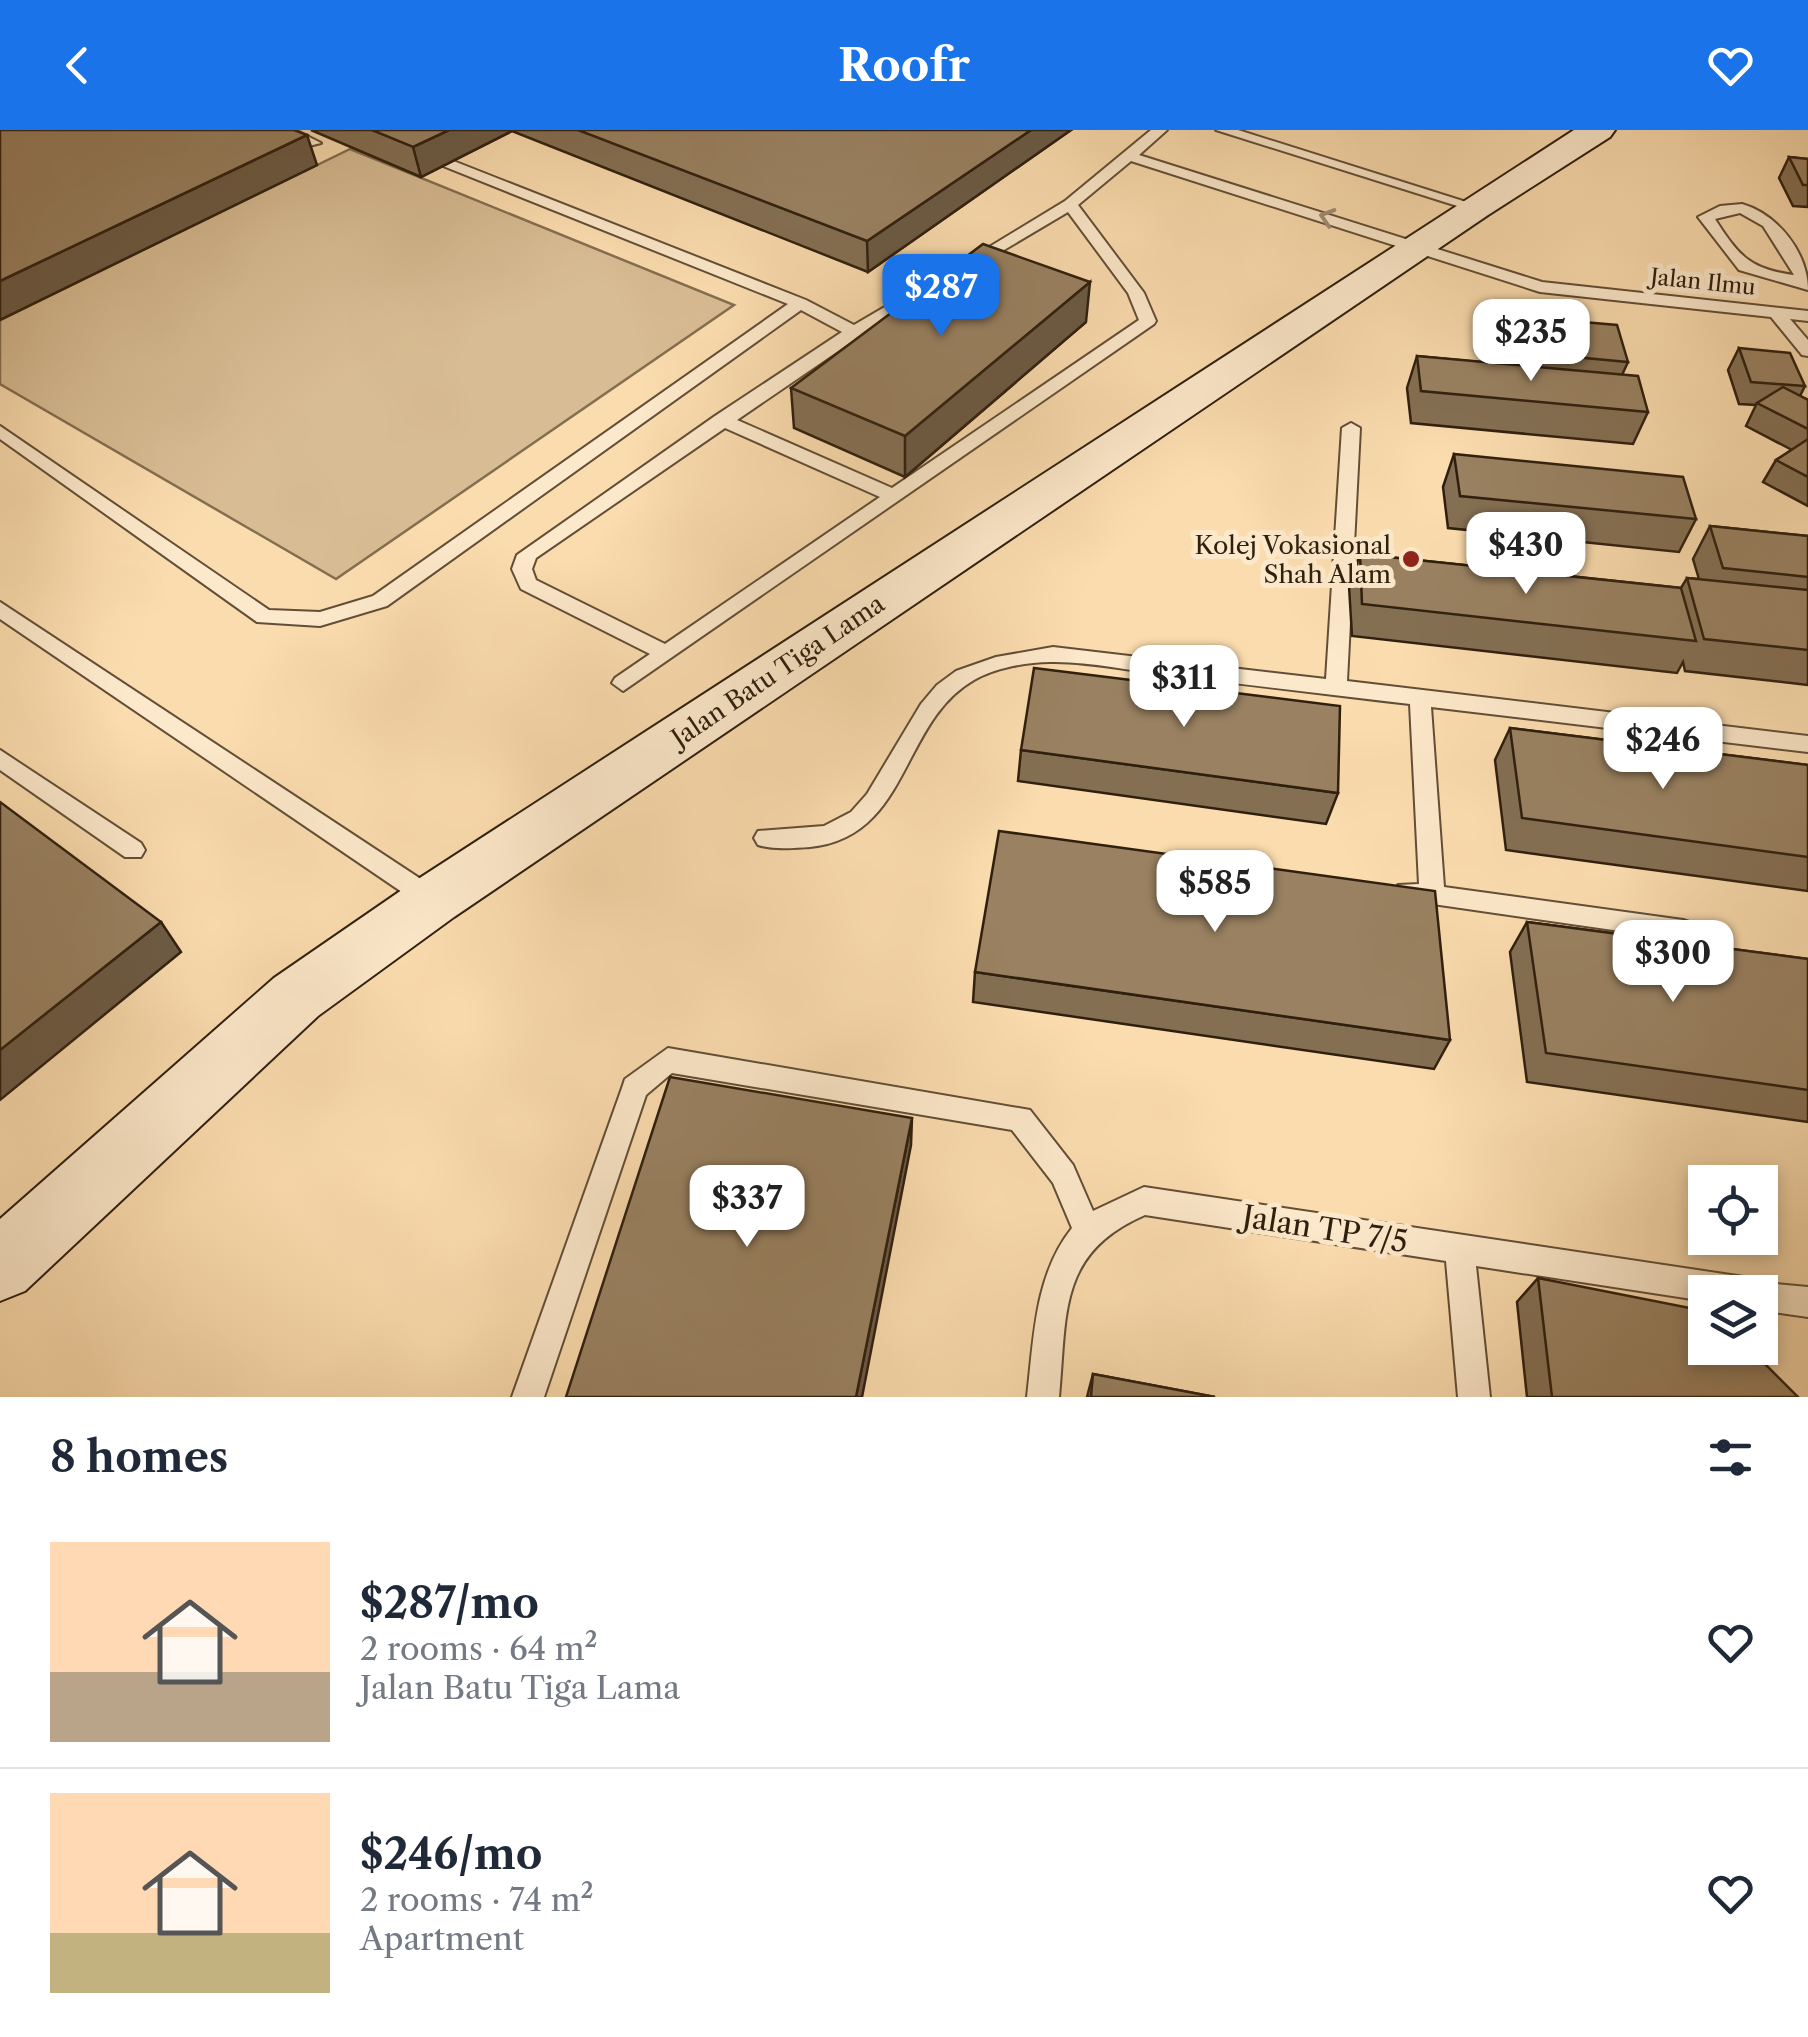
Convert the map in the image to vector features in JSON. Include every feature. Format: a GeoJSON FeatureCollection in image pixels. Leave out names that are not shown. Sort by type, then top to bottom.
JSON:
{"type":"FeatureCollection","features":[{"type":"Feature","properties":{"kind":"main road","name":"Jalan Batu Tiga Lama"},"geometry":{"type":"LineString","coordinates":[[0,1266],[296,998],[433,900],[1475,207],[1598,130]]}},
{"type":"Feature","properties":{"kind":"lane"},"geometry":{"type":"LineString","coordinates":[[283,130],[314,143]]}},
{"type":"Feature","properties":{"kind":"lane"},"geometry":{"type":"LineString","coordinates":[[666,653],[528,584],[522,569],[527,555],[854,332],[1070,204],[1131,158],[1160,130]]}},
{"type":"Feature","properties":{"kind":"lane"},"geometry":{"type":"LineString","coordinates":[[1223,130],[1475,207]]}},
{"type":"Feature","properties":{"kind":"lane"},"geometry":{"type":"LineString","coordinates":[[400,144],[800,302],[854,332]]}},
{"type":"Feature","properties":{"kind":"lane","name":"Jalan Ilmu"},"geometry":{"type":"LineString","coordinates":[[1131,158],[1420,246],[1540,287],[1808,316]]}},
{"type":"Feature","properties":{"kind":"lane"},"geometry":{"type":"LineString","coordinates":[[623,683],[1148,322],[1136,293],[1070,204]]}},
{"type":"Feature","properties":{"kind":"lane"},"geometry":{"type":"LineString","coordinates":[[1719,210],[1754,212],[1770,219],[1807,283],[1752,274],[1739,267],[1706,217],[1719,210]]}},
{"type":"Feature","properties":{"kind":"lane"},"geometry":{"type":"LineString","coordinates":[[0,431],[264,617],[320,618],[380,601],[800,302]]}},
{"type":"Feature","properties":{"kind":"lane"},"geometry":{"type":"LineString","coordinates":[[1776,313],[1808,351]]}},
{"type":"Feature","properties":{"kind":"lane"},"geometry":{"type":"LineString","coordinates":[[721,420],[894,496]]}},
{"type":"Feature","properties":{"kind":"lane"},"geometry":{"type":"LineString","coordinates":[[1336,687],[1353,559],[1351,428]]}},
{"type":"Feature","properties":{"kind":"lane"},"geometry":{"type":"LineString","coordinates":[[0,609],[433,900]]}},
{"type":"Feature","properties":{"kind":"lane"},"geometry":{"type":"LineString","coordinates":[[766,838],[820,837],[861,819],[936,697],[963,676],[1000,662],[1053,654],[1808,744]]}},
{"type":"Feature","properties":{"kind":"lane"},"geometry":{"type":"LineString","coordinates":[[1420,698],[1432,895]]}},
{"type":"Feature","properties":{"kind":"lane"},"geometry":{"type":"LineString","coordinates":[[0,758],[133,850]]}},
{"type":"Feature","properties":{"kind":"lane"},"geometry":{"type":"LineString","coordinates":[[1392,890],[1682,930]]}},
{"type":"Feature","properties":{"kind":"lane"},"geometry":{"type":"LineString","coordinates":[[528,1397],[635,1088],[668,1060],[1020,1118],[1063,1174],[1087,1229]]}},
{"type":"Feature","properties":{"kind":"lane","name":"Jalan TP 7/5"},"geometry":{"type":"LineString","coordinates":[[1044,1397],[1060,1268],[1087,1229],[1115,1210],[1144,1202],[1688,1284]]}},
{"type":"Feature","properties":{"kind":"lane"},"geometry":{"type":"LineString","coordinates":[[1460,1250],[1474,1397]]}},
{"type":"Feature","properties":{"kind":"lane"},"geometry":{"type":"LineString","coordinates":[[1778,1298],[1808,1302]]}},
{"type":"Feature","properties":{"kind":"shaded area"},"geometry":{"type":"Polygon","coordinates":[[[350,149],[734,305],[336,579],[0,384],[0,320],[350,149]]]}},
{"type":"Feature","properties":{"kind":"building"},"geometry":{"type":"Polygon","coordinates":[[[0,130],[294,130],[307,135],[0,281],[0,130]]]}},
{"type":"Feature","properties":{"kind":"building"},"geometry":{"type":"Polygon","coordinates":[[[372,130],[449,130],[413,147],[372,130]]]}},
{"type":"Feature","properties":{"kind":"building"},"geometry":{"type":"Polygon","coordinates":[[[578,130],[1031,130],[867,241],[578,130]]]}},
{"type":"Feature","properties":{"kind":"building"},"geometry":{"type":"Polygon","coordinates":[[[1789,157],[1808,159],[1808,185],[1803,185],[1789,157]]]}},
{"type":"Feature","properties":{"kind":"building"},"geometry":{"type":"Polygon","coordinates":[[[983,244],[1090,282],[905,436],[791,388],[983,244]]]}},
{"type":"Feature","properties":{"kind":"building"},"geometry":{"type":"Polygon","coordinates":[[[1524,317],[1617,325],[1628,362],[1532,353],[1524,317]]]}},
{"type":"Feature","properties":{"kind":"building"},"geometry":{"type":"Polygon","coordinates":[[[1739,348],[1790,353],[1805,386],[1751,382],[1739,348]]]}},
{"type":"Feature","properties":{"kind":"building"},"geometry":{"type":"Polygon","coordinates":[[[1417,356],[1638,376],[1648,412],[1421,391],[1417,356]]]}},
{"type":"Feature","properties":{"kind":"building"},"geometry":{"type":"Polygon","coordinates":[[[1783,387],[1808,400],[1808,429],[1757,403],[1783,387]]]}},
{"type":"Feature","properties":{"kind":"building"},"geometry":{"type":"Polygon","coordinates":[[[1808,439],[1808,477],[1776,460],[1808,439]]]}},
{"type":"Feature","properties":{"kind":"building"},"geometry":{"type":"Polygon","coordinates":[[[1454,454],[1683,477],[1696,519],[1460,496],[1454,454]]]}},
{"type":"Feature","properties":{"kind":"building"},"geometry":{"type":"Polygon","coordinates":[[[1710,526],[1808,536],[1808,577],[1723,568],[1710,526]]]}},
{"type":"Feature","properties":{"kind":"building"},"geometry":{"type":"Polygon","coordinates":[[[1360,554],[1681,588],[1696,641],[1362,604],[1360,554]]]}},
{"type":"Feature","properties":{"kind":"building"},"geometry":{"type":"Polygon","coordinates":[[[1687,578],[1808,590],[1808,650],[1704,639],[1687,578]]]}},
{"type":"Feature","properties":{"kind":"building"},"geometry":{"type":"Polygon","coordinates":[[[1034,668],[1340,706],[1338,793],[1021,750],[1034,668]]]}},
{"type":"Feature","properties":{"kind":"building"},"geometry":{"type":"Polygon","coordinates":[[[1510,728],[1808,765],[1808,857],[1522,818],[1510,728]]]}},
{"type":"Feature","properties":{"kind":"building"},"geometry":{"type":"Polygon","coordinates":[[[0,802],[161,922],[0,1050],[0,802]]]}},
{"type":"Feature","properties":{"kind":"building"},"geometry":{"type":"Polygon","coordinates":[[[999,831],[1435,891],[1450,1040],[975,972],[999,831]]]}},
{"type":"Feature","properties":{"kind":"building"},"geometry":{"type":"Polygon","coordinates":[[[1527,922],[1808,959],[1808,1090],[1546,1053],[1527,922]]]}},
{"type":"Feature","properties":{"kind":"building"},"geometry":{"type":"Polygon","coordinates":[[[670,1077],[912,1118],[856,1397],[566,1397],[670,1077]]]}},
{"type":"Feature","properties":{"kind":"building"},"geometry":{"type":"Polygon","coordinates":[[[1538,1278],[1688,1308],[1688,1365],[1766,1365],[1798,1397],[1552,1397],[1538,1278]]]}},
{"type":"Feature","properties":{"kind":"building"},"geometry":{"type":"Polygon","coordinates":[[[1093,1374],[1215,1397],[1091,1397],[1093,1374]]]}},
{"type":"Feature","properties":{"kind":"place","name":"Kolej Vokasional Shah Alam"},"geometry":{"type":"Point","coordinates":[1411,559]}}]}
